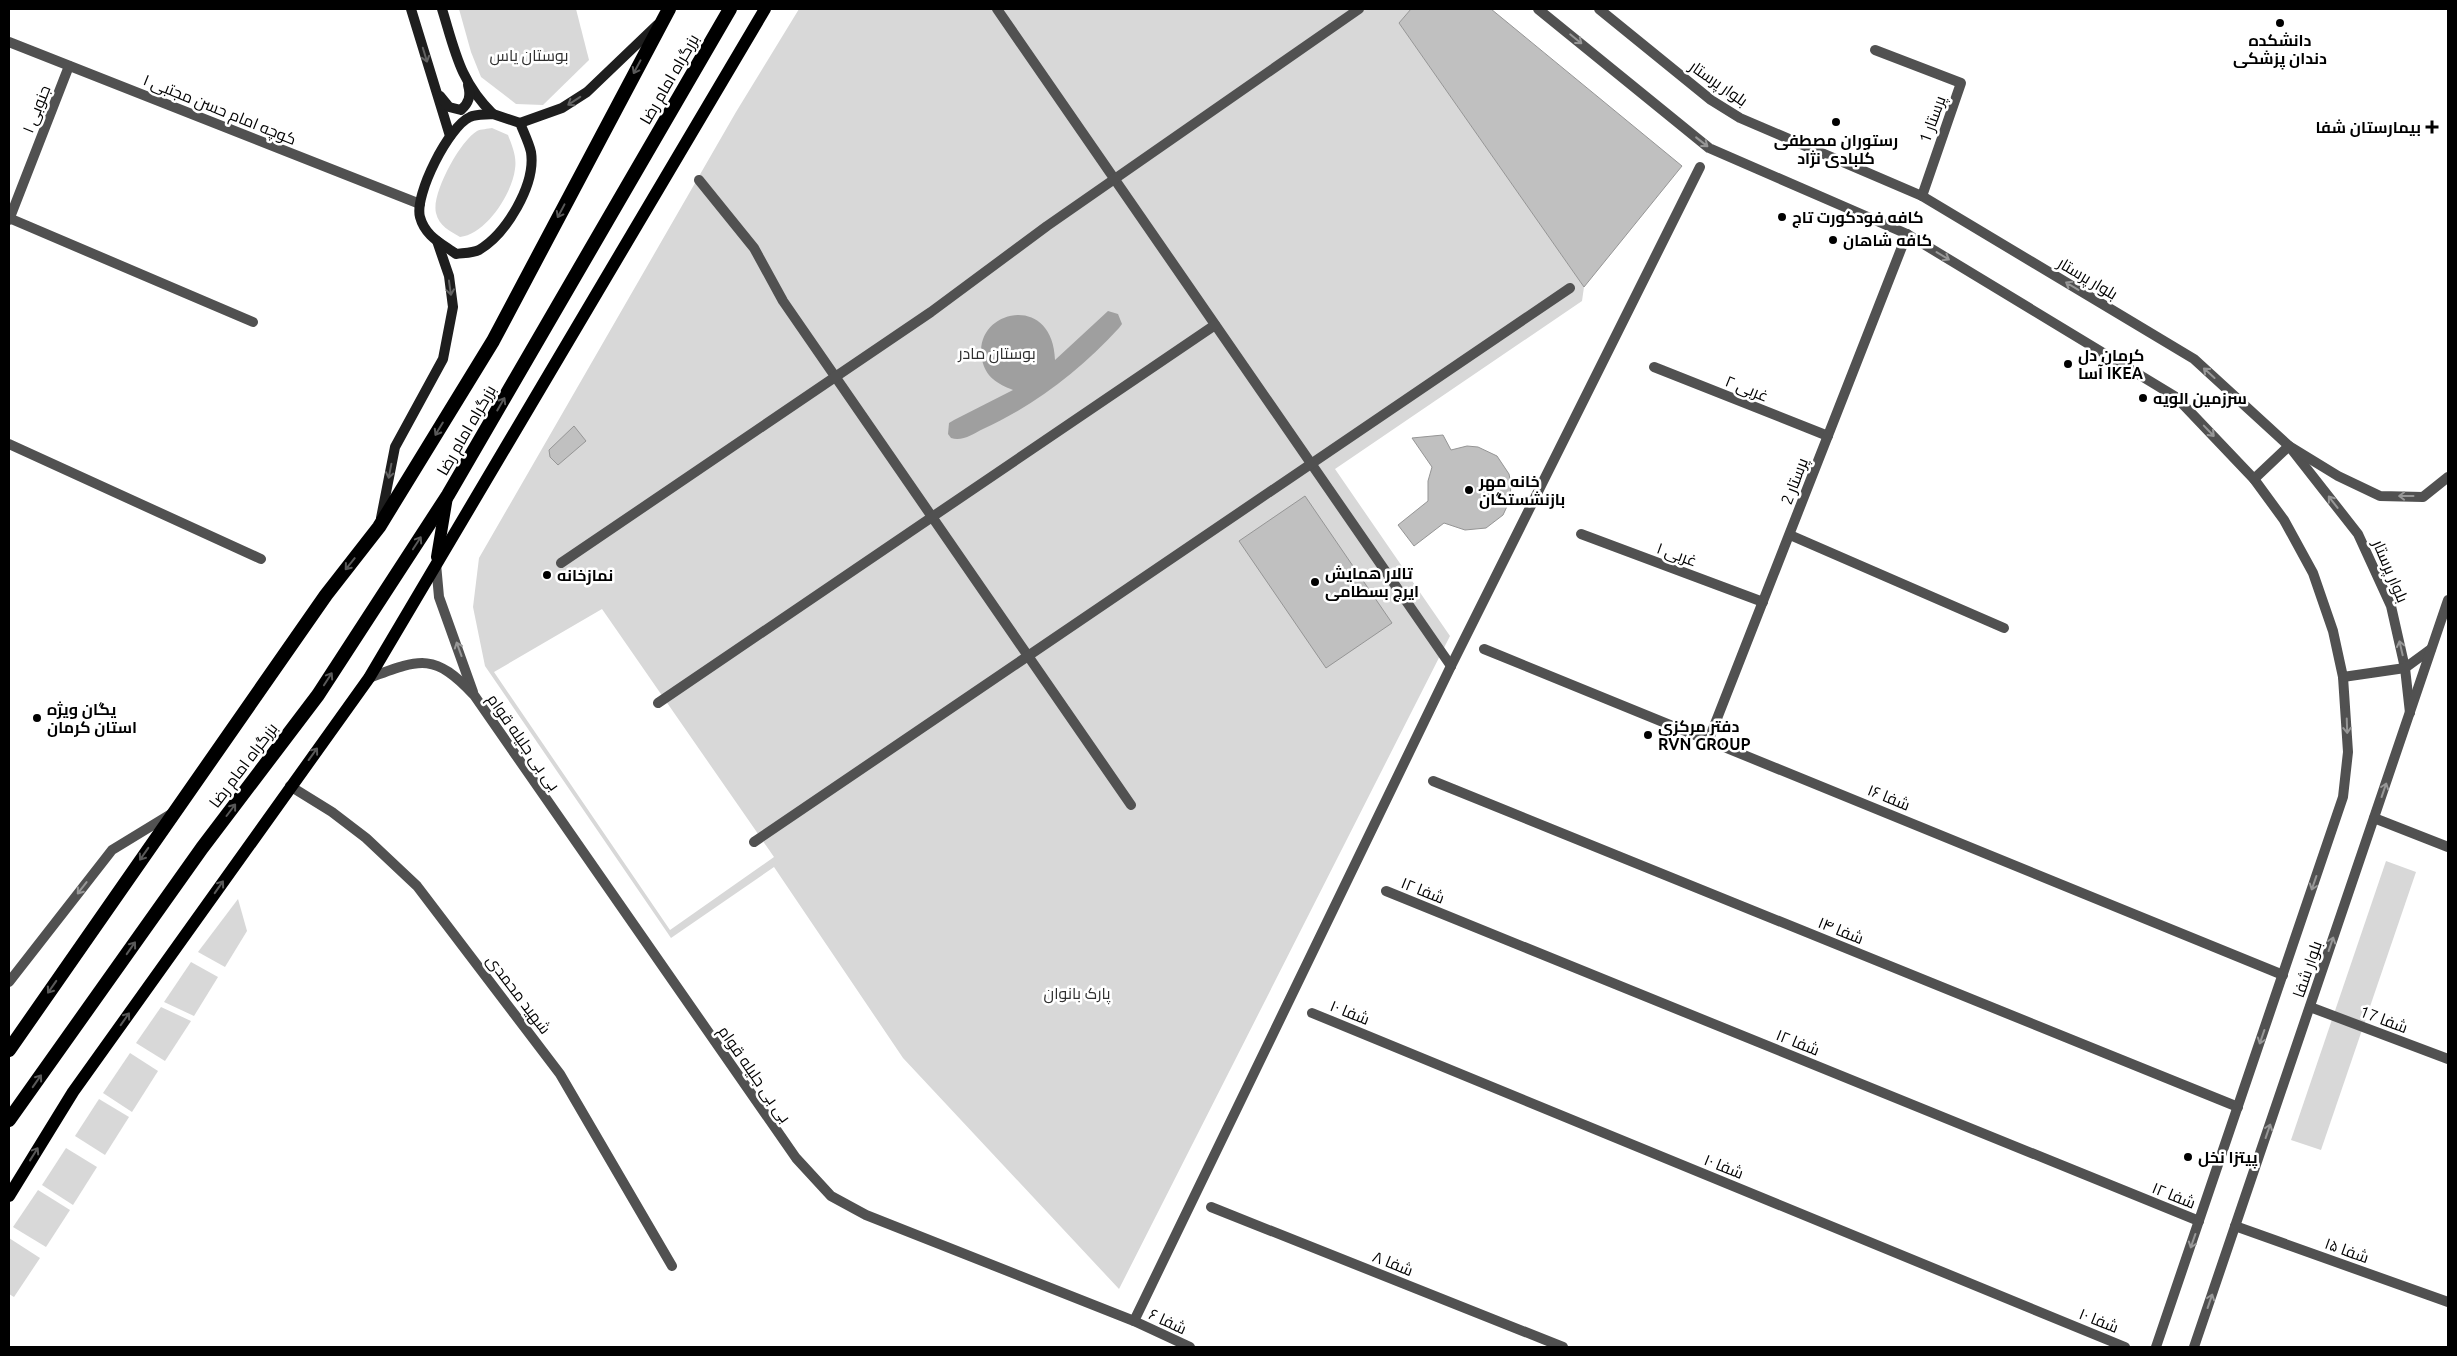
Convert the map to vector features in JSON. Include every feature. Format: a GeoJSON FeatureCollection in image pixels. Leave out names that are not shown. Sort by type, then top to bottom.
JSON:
{"type":"FeatureCollection","features":[{"type":"Feature","properties":{"kind":"highway","name":"بزرگراه امام رضا"},"geometry":{"type":"LineString","coordinates":[[9,1120],[202,848],[318,695],[448,495],[730,9]]}},
{"type":"Feature","properties":{"kind":"highway","name":"بزرگراه امام رضا"},"geometry":{"type":"LineString","coordinates":[[9,1050],[326,594],[379,527],[493,341],[665,15]]}},
{"type":"Feature","properties":{"kind":"main road"},"geometry":{"type":"LineString","coordinates":[[411,9],[450,136]]}},
{"type":"Feature","properties":{"kind":"main road"},"geometry":{"type":"LineString","coordinates":[[434,84],[448,107],[461,110],[467,105],[470,96],[469,88],[462,73],[442,9]]}},
{"type":"Feature","properties":{"kind":"main road"},"geometry":{"type":"LineString","coordinates":[[9,1196],[73,1092],[369,678],[765,9]]}},
{"type":"Feature","properties":{"kind":"main road"},"geometry":{"type":"LineString","coordinates":[[462,73],[478,100],[493,114],[520,123],[562,108],[587,92],[665,15]]}},
{"type":"Feature","properties":{"kind":"main road"},"geometry":{"type":"LineString","coordinates":[[493,114],[469,117],[450,136],[434,162],[421,193],[419,215],[428,235],[456,254],[477,251],[499,234],[518,206],[531,173],[531,152],[520,123]]}},
{"type":"Feature","properties":{"kind":"main road"},"geometry":{"type":"LineString","coordinates":[[379,527],[395,447],[443,359],[453,307],[449,276],[437,241]]}},
{"type":"Feature","properties":{"kind":"main road"},"geometry":{"type":"LineString","coordinates":[[436,564],[448,495]]}},
{"type":"Feature","properties":{"kind":"street"},"geometry":{"type":"LineString","coordinates":[[997,9],[1451,666]]}},
{"type":"Feature","properties":{"kind":"street"},"geometry":{"type":"LineString","coordinates":[[561,563],[930,312],[1115,179],[1359,9]]}},
{"type":"Feature","properties":{"kind":"street"},"geometry":{"type":"LineString","coordinates":[[1538,9],[1709,148],[1907,234],[2176,397],[2254,479],[2284,520],[2313,573],[2333,631],[2343,677],[2405,668],[2432,649]]}},
{"type":"Feature","properties":{"kind":"street","name":"بلوار پرستار"},"geometry":{"type":"LineString","coordinates":[[1599,9],[1711,100],[1740,118],[1922,196],[2194,359],[2289,446],[2358,534],[2391,606],[2405,668],[2410,713]]}},
{"type":"Feature","properties":{"kind":"street","name":"کوچه امام حسن مجتبی ۱"},"geometry":{"type":"LineString","coordinates":[[9,42],[420,204]]}},
{"type":"Feature","properties":{"kind":"street","name":"پرستار 1"},"geometry":{"type":"LineString","coordinates":[[1875,50],[1961,84],[1922,196]]}},
{"type":"Feature","properties":{"kind":"street","name":"۱ جنوبی"},"geometry":{"type":"LineString","coordinates":[[9,219],[69,66]]}},
{"type":"Feature","properties":{"kind":"street"},"geometry":{"type":"LineString","coordinates":[[1134,1321],[1451,666],[1700,167]]}},
{"type":"Feature","properties":{"kind":"street"},"geometry":{"type":"LineString","coordinates":[[700,180],[754,248],[783,301],[1131,805]]}},
{"type":"Feature","properties":{"kind":"street"},"geometry":{"type":"LineString","coordinates":[[9,219],[253,322]]}},
{"type":"Feature","properties":{"kind":"street","name":"پرستار 2"},"geometry":{"type":"LineString","coordinates":[[1709,739],[1907,234]]}},
{"type":"Feature","properties":{"kind":"street"},"geometry":{"type":"LineString","coordinates":[[754,842],[1570,288]]}},
{"type":"Feature","properties":{"kind":"street"},"geometry":{"type":"LineString","coordinates":[[658,703],[1216,325]]}},
{"type":"Feature","properties":{"kind":"street","name":"۲ غربی"},"geometry":{"type":"LineString","coordinates":[[1654,367],[1828,436]]}},
{"type":"Feature","properties":{"kind":"street"},"geometry":{"type":"LineString","coordinates":[[9,444],[261,559]]}},
{"type":"Feature","properties":{"kind":"street"},"geometry":{"type":"LineString","coordinates":[[2254,479],[2289,446],[2338,476],[2380,496],[2423,496],[2448,477]]}},
{"type":"Feature","properties":{"kind":"street","name":"۱ غربی"},"geometry":{"type":"LineString","coordinates":[[1581,534],[1763,602]]}},
{"type":"Feature","properties":{"kind":"street"},"geometry":{"type":"LineString","coordinates":[[1790,535],[2004,628]]}},
{"type":"Feature","properties":{"kind":"street"},"geometry":{"type":"LineString","coordinates":[[436,564],[439,597],[474,695]]}},
{"type":"Feature","properties":{"kind":"street","name":"بلوار شفا"},"geometry":{"type":"LineString","coordinates":[[2194,1347],[2448,600]]}},
{"type":"Feature","properties":{"kind":"street","name":"شفا ۱۶"},"geometry":{"type":"LineString","coordinates":[[1484,648],[2283,975]]}},
{"type":"Feature","properties":{"kind":"street"},"geometry":{"type":"LineString","coordinates":[[369,678],[413,662],[436,665],[457,677],[474,695]]}},
{"type":"Feature","properties":{"kind":"street","name":"بلوار شفا"},"geometry":{"type":"LineString","coordinates":[[2156,1347],[2343,797],[2348,752],[2343,677]]}},
{"type":"Feature","properties":{"kind":"street","name":"بی بی جلیله قوام"},"geometry":{"type":"LineString","coordinates":[[474,695],[796,1158],[831,1196],[866,1215],[1134,1321]]}},
{"type":"Feature","properties":{"kind":"street","name":"شفا ۱۴"},"geometry":{"type":"LineString","coordinates":[[1433,781],[2238,1106]]}},
{"type":"Feature","properties":{"kind":"street","name":"شهید محمدی"},"geometry":{"type":"LineString","coordinates":[[290,786],[332,812],[366,838],[417,886],[560,1074],[672,1266]]}},
{"type":"Feature","properties":{"kind":"street"},"geometry":{"type":"LineString","coordinates":[[9,982],[112,850],[172,813]]}},
{"type":"Feature","properties":{"kind":"street"},"geometry":{"type":"LineString","coordinates":[[2374,818],[2448,847]]}},
{"type":"Feature","properties":{"kind":"street","name":"شفا ۱۲"},"geometry":{"type":"LineString","coordinates":[[1386,891],[2199,1221]]}},
{"type":"Feature","properties":{"kind":"street","name":"شفا 17"},"geometry":{"type":"LineString","coordinates":[[2310,1008],[2448,1060]]}},
{"type":"Feature","properties":{"kind":"street","name":"شفا ۱۰"},"geometry":{"type":"LineString","coordinates":[[1312,1013],[2125,1347]]}},
{"type":"Feature","properties":{"kind":"street","name":"شفا ۸"},"geometry":{"type":"LineString","coordinates":[[1211,1207],[1563,1347]]}},
{"type":"Feature","properties":{"kind":"street","name":"شفا ۱۵"},"geometry":{"type":"LineString","coordinates":[[2235,1226],[2448,1302]]}},
{"type":"Feature","properties":{"kind":"street","name":"شفا ۶"},"geometry":{"type":"LineString","coordinates":[[1134,1321],[1190,1347]]}},
{"type":"Feature","properties":{"kind":"green space","name":"بوستان یاس"},"geometry":{"type":"Polygon","coordinates":[[[459,9],[576,9],[589,60],[543,105],[516,104],[481,77],[471,52],[459,9]]]}},
{"type":"Feature","properties":{"kind":"green space","name":"بوستان مادر"},"geometry":{"type":"Polygon","coordinates":[[[799,9],[1411,9],[1399,23],[1584,287],[1582,301],[1335,469],[1450,636],[1119,1289],[903,1058],[774,867],[671,938],[485,666],[473,607],[479,558],[736,112],[799,9]],[[602,609],[494,672],[670,930],[774,857],[602,609]]]}},
{"type":"Feature","properties":{"kind":"green space"},"geometry":{"type":"Polygon","coordinates":[[[492,128],[508,135],[514,151],[515,169],[513,179],[503,201],[488,221],[479,229],[460,237],[445,228],[437,218],[436,204],[438,194],[448,169],[463,145],[477,131],[492,128]]]}},
{"type":"Feature","properties":{"kind":"green space"},"geometry":{"type":"Polygon","coordinates":[[[2386,861],[2416,872],[2321,1150],[2291,1140],[2386,861]]]}},
{"type":"Feature","properties":{"kind":"green space"},"geometry":{"type":"Polygon","coordinates":[[[238,899],[247,931],[225,967],[198,952],[238,899]]]}},
{"type":"Feature","properties":{"kind":"green space"},"geometry":{"type":"Polygon","coordinates":[[[191,962],[218,977],[194,1016],[164,1002],[191,962]]]}},
{"type":"Feature","properties":{"kind":"green space"},"geometry":{"type":"Polygon","coordinates":[[[161,1007],[191,1021],[165,1061],[136,1043],[161,1007]]]}},
{"type":"Feature","properties":{"kind":"green space"},"geometry":{"type":"Polygon","coordinates":[[[130,1053],[158,1071],[132,1112],[103,1093],[130,1053]]]}},
{"type":"Feature","properties":{"kind":"green space"},"geometry":{"type":"Polygon","coordinates":[[[99,1099],[129,1117],[105,1155],[75,1136],[99,1099]]]}},
{"type":"Feature","properties":{"kind":"green space"},"geometry":{"type":"Polygon","coordinates":[[[66,1148],[97,1167],[73,1205],[42,1185],[66,1148]]]}},
{"type":"Feature","properties":{"kind":"green space"},"geometry":{"type":"Polygon","coordinates":[[[38,1190],[70,1210],[46,1247],[13,1227],[38,1190]]]}},
{"type":"Feature","properties":{"kind":"green space"},"geometry":{"type":"Polygon","coordinates":[[[9,1238],[40,1258],[14,1297],[9,1294],[9,1238]]]}},
{"type":"Feature","properties":{"kind":"shaded area"},"geometry":{"type":"Polygon","coordinates":[[[1108,311],[1118,314],[1122,324],[1073,372],[1021,409],[967,437],[951,438],[948,434],[949,423],[1013,390],[1002,385],[989,375],[982,359],[982,342],[989,329],[1000,320],[1014,315],[1028,316],[1041,324],[1051,338],[1055,360],[1108,311]]]}},
{"type":"Feature","properties":{"kind":"building"},"geometry":{"type":"Polygon","coordinates":[[[1411,9],[1491,9],[1682,166],[1584,287],[1399,23],[1411,9]]]}},
{"type":"Feature","properties":{"kind":"building"},"geometry":{"type":"Polygon","coordinates":[[[574,426],[586,441],[558,465],[550,457],[549,450],[574,426]]]}},
{"type":"Feature","properties":{"kind":"building","name":"خانه مهر بازنشستگان"},"geometry":{"type":"Polygon","coordinates":[[[1443,435],[1451,450],[1467,446],[1478,447],[1497,456],[1509,474],[1511,484],[1510,500],[1503,515],[1486,528],[1465,530],[1444,523],[1414,546],[1398,525],[1428,501],[1428,481],[1432,467],[1412,438],[1443,435]]]}},
{"type":"Feature","properties":{"kind":"building","name":"تالار همایش ایرج بسطامی"},"geometry":{"type":"Polygon","coordinates":[[[1305,496],[1392,623],[1326,668],[1239,541],[1305,496]]]}},
{"type":"Feature","properties":{"kind":"place","name":"دانشکده دندان پزشکی"},"geometry":{"type":"Point","coordinates":[2280,23]}},
{"type":"Feature","properties":{"kind":"place","name":"رستوران مصطفی کلبادی نژاد"},"geometry":{"type":"Point","coordinates":[1836,122]}},
{"type":"Feature","properties":{"kind":"place","name":"بیمارستان شفا"},"geometry":{"type":"Point","coordinates":[2432,127]}},
{"type":"Feature","properties":{"kind":"place","name":"کافه فودکورت تاج"},"geometry":{"type":"Point","coordinates":[1782,217]}},
{"type":"Feature","properties":{"kind":"place","name":"کافه شاهان"},"geometry":{"type":"Point","coordinates":[1833,240]}},
{"type":"Feature","properties":{"kind":"place","name":"کرمان دل آسا IKEA"},"geometry":{"type":"Point","coordinates":[2068,364]}},
{"type":"Feature","properties":{"kind":"place","name":"سرزمین الویه"},"geometry":{"type":"Point","coordinates":[2143,398]}},
{"type":"Feature","properties":{"kind":"place","name":"خانه مهر بازنشستگان"},"geometry":{"type":"Point","coordinates":[1469,490]}},
{"type":"Feature","properties":{"kind":"place","name":"نمازخانه"},"geometry":{"type":"Point","coordinates":[547,575]}},
{"type":"Feature","properties":{"kind":"place","name":"تالار همایش ایرج بسطامی"},"geometry":{"type":"Point","coordinates":[1315,582]}},
{"type":"Feature","properties":{"kind":"place","name":"یگان ویژه استان کرمان"},"geometry":{"type":"Point","coordinates":[37,718]}},
{"type":"Feature","properties":{"kind":"place","name":"دفتر مرکزی RVN GROUP"},"geometry":{"type":"Point","coordinates":[1648,735]}},
{"type":"Feature","properties":{"kind":"place","name":"پیتزا نخل"},"geometry":{"type":"Point","coordinates":[2188,1157]}},
{"type":"Feature","properties":{"kind":"park label","name":"پارک بانوان"},"geometry":{"type":"Point","coordinates":[1077,993]}}]}
